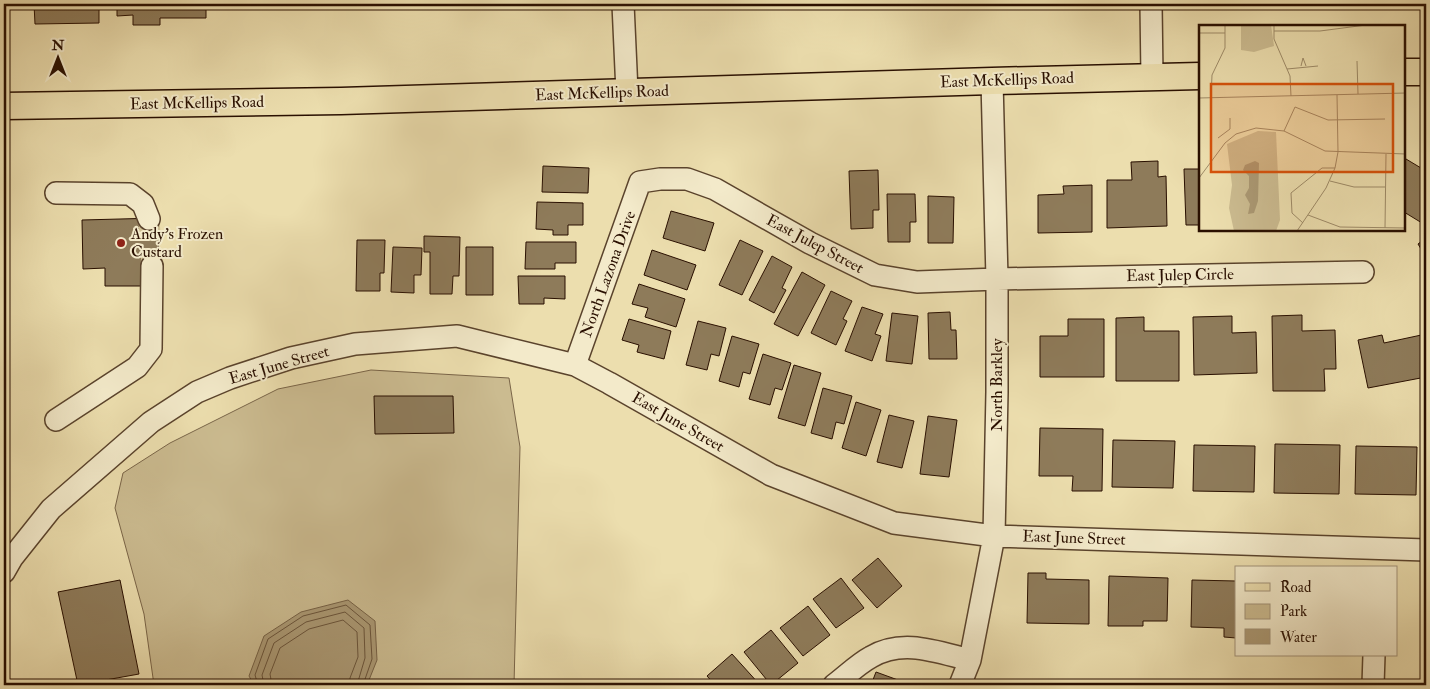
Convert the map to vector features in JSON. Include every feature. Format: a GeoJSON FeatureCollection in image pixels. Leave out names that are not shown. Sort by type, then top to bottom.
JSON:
{"type":"FeatureCollection","features":[{"type":"Feature","properties":{"kind":"main road"},"geometry":{"type":"LineString","coordinates":[[1405,72],[1426,72]]}},
{"type":"Feature","properties":{"kind":"main road","name":"East McKellips Road"},"geometry":{"type":"LineString","coordinates":[[4,106],[341,101],[992,80],[1199,76]]}},
{"type":"Feature","properties":{"kind":"street"},"geometry":{"type":"LineString","coordinates":[[623,4],[627,92]]}},
{"type":"Feature","properties":{"kind":"street"},"geometry":{"type":"LineString","coordinates":[[1151,4],[1152,77]]}},
{"type":"Feature","properties":{"kind":"street","name":"North Barkley"},"geometry":{"type":"LineString","coordinates":[[960,685],[970,660],[994,536],[997,278],[992,80]]}},
{"type":"Feature","properties":{"kind":"street","name":"East Julep Street"},"geometry":{"type":"LineString","coordinates":[[640,182],[660,179],[687,179],[715,189],[810,243],[875,275],[917,282],[997,278]]}},
{"type":"Feature","properties":{"kind":"street","name":"North Lazona Drive"},"geometry":{"type":"LineString","coordinates":[[575,366],[640,182]]}},
{"type":"Feature","properties":{"kind":"street"},"geometry":{"type":"LineString","coordinates":[[56,193],[130,194],[143,204],[149,218]]}},
{"type":"Feature","properties":{"kind":"street"},"geometry":{"type":"LineString","coordinates":[[56,420],[137,366],[151,349],[152,266]]}},
{"type":"Feature","properties":{"kind":"street","name":"East Julep Circle"},"geometry":{"type":"LineString","coordinates":[[997,278],[1363,272]]}},
{"type":"Feature","properties":{"kind":"street","name":"East June Street"},"geometry":{"type":"LineString","coordinates":[[4,572],[12,558],[51,509],[151,422],[197,392],[230,378],[291,358],[354,344],[457,336],[575,366],[618,388],[771,475],[894,523],[994,536],[1377,558],[1426,550]]}},
{"type":"Feature","properties":{"kind":"street"},"geometry":{"type":"LineString","coordinates":[[834,685],[871,656],[896,647],[923,649],[970,660]]}},
{"type":"Feature","properties":{"kind":"street"},"geometry":{"type":"LineString","coordinates":[[1373,685],[1374,656]]}},
{"type":"Feature","properties":{"kind":"green space"},"geometry":{"type":"Polygon","coordinates":[[[371,370],[509,378],[520,447],[514,685],[154,685],[144,614],[115,508],[123,473],[170,443],[278,389],[371,370]]]}},
{"type":"Feature","properties":{"kind":"water"},"geometry":{"type":"Polygon","coordinates":[[[348,600],[375,621],[377,660],[367,685],[254,685],[249,676],[264,636],[301,612],[348,600]]]}},
{"type":"Feature","properties":{"kind":"building"},"geometry":{"type":"Polygon","coordinates":[[[34,4],[99,4],[99,23],[35,24],[34,4]]]}},
{"type":"Feature","properties":{"kind":"building"},"geometry":{"type":"Polygon","coordinates":[[[117,4],[206,4],[206,18],[160,18],[160,25],[133,25],[133,15],[117,16],[117,4]]]}},
{"type":"Feature","properties":{"kind":"building"},"geometry":{"type":"Polygon","coordinates":[[[1080,4],[1111,4],[1111,7],[1080,6],[1080,4]]]}},
{"type":"Feature","properties":{"kind":"building"},"geometry":{"type":"Polygon","coordinates":[[[1406,159],[1426,171],[1426,216],[1422,223],[1405,213],[1406,159]]]}},
{"type":"Feature","properties":{"kind":"building"},"geometry":{"type":"Polygon","coordinates":[[[1158,161],[1158,177],[1166,176],[1167,226],[1107,228],[1107,180],[1132,180],[1131,162],[1158,161]]]}},
{"type":"Feature","properties":{"kind":"building"},"geometry":{"type":"Polygon","coordinates":[[[543,166],[589,168],[588,193],[542,192],[543,166]]]}},
{"type":"Feature","properties":{"kind":"building"},"geometry":{"type":"Polygon","coordinates":[[[1184,169],[1199,169],[1199,225],[1186,225],[1184,169]]]}},
{"type":"Feature","properties":{"kind":"building"},"geometry":{"type":"Polygon","coordinates":[[[878,170],[879,210],[873,210],[873,228],[851,229],[849,171],[878,170]]]}},
{"type":"Feature","properties":{"kind":"building"},"geometry":{"type":"Polygon","coordinates":[[[1092,185],[1092,232],[1038,233],[1038,195],[1064,194],[1063,186],[1092,185]]]}},
{"type":"Feature","properties":{"kind":"building"},"geometry":{"type":"Polygon","coordinates":[[[887,194],[915,194],[916,222],[910,222],[910,242],[888,242],[887,194]]]}},
{"type":"Feature","properties":{"kind":"building"},"geometry":{"type":"Polygon","coordinates":[[[928,196],[954,197],[953,243],[928,243],[928,196]]]}},
{"type":"Feature","properties":{"kind":"building"},"geometry":{"type":"Polygon","coordinates":[[[537,202],[583,203],[583,225],[568,225],[568,235],[553,235],[553,230],[536,229],[537,202]]]}},
{"type":"Feature","properties":{"kind":"building"},"geometry":{"type":"Polygon","coordinates":[[[671,211],[714,223],[705,251],[663,238],[671,211]]]}},
{"type":"Feature","properties":{"kind":"building","name":"Andy's Frozen Custard"},"geometry":{"type":"Polygon","coordinates":[[[158,218],[159,266],[141,266],[142,286],[105,286],[105,268],[83,269],[82,220],[158,218]]]}},
{"type":"Feature","properties":{"kind":"building"},"geometry":{"type":"Polygon","coordinates":[[[424,236],[460,237],[459,276],[453,276],[452,294],[430,294],[430,252],[424,252],[424,236]]]}},
{"type":"Feature","properties":{"kind":"building"},"geometry":{"type":"Polygon","coordinates":[[[1426,238],[1426,257],[1418,244],[1426,238]]]}},
{"type":"Feature","properties":{"kind":"building"},"geometry":{"type":"Polygon","coordinates":[[[357,240],[385,240],[384,273],[380,273],[380,291],[356,291],[357,240]]]}},
{"type":"Feature","properties":{"kind":"building"},"geometry":{"type":"Polygon","coordinates":[[[740,240],[763,251],[742,295],[719,285],[740,240]]]}},
{"type":"Feature","properties":{"kind":"building"},"geometry":{"type":"Polygon","coordinates":[[[526,242],[576,242],[576,263],[555,263],[555,269],[525,269],[526,242]]]}},
{"type":"Feature","properties":{"kind":"building"},"geometry":{"type":"Polygon","coordinates":[[[393,247],[422,248],[421,275],[414,275],[414,293],[391,292],[393,247]]]}},
{"type":"Feature","properties":{"kind":"building"},"geometry":{"type":"Polygon","coordinates":[[[466,247],[493,247],[493,295],[466,295],[466,247]]]}},
{"type":"Feature","properties":{"kind":"building"},"geometry":{"type":"Polygon","coordinates":[[[652,250],[696,265],[687,290],[644,275],[652,250]]]}},
{"type":"Feature","properties":{"kind":"building"},"geometry":{"type":"Polygon","coordinates":[[[772,256],[792,267],[782,288],[786,290],[774,313],[749,300],[772,256]]]}},
{"type":"Feature","properties":{"kind":"building"},"geometry":{"type":"Polygon","coordinates":[[[802,272],[825,285],[798,336],[774,324],[802,272]]]}},
{"type":"Feature","properties":{"kind":"building"},"geometry":{"type":"Polygon","coordinates":[[[518,276],[565,276],[565,299],[544,298],[544,304],[519,304],[518,276]]]}},
{"type":"Feature","properties":{"kind":"building"},"geometry":{"type":"Polygon","coordinates":[[[639,284],[685,299],[676,327],[645,317],[648,308],[632,304],[639,284]]]}},
{"type":"Feature","properties":{"kind":"building"},"geometry":{"type":"Polygon","coordinates":[[[831,291],[852,301],[843,319],[847,321],[836,345],[811,333],[831,291]]]}},
{"type":"Feature","properties":{"kind":"building"},"geometry":{"type":"Polygon","coordinates":[[[862,307],[883,314],[875,334],[881,336],[872,361],[845,351],[862,307]]]}},
{"type":"Feature","properties":{"kind":"building"},"geometry":{"type":"Polygon","coordinates":[[[950,312],[951,330],[956,330],[957,359],[929,359],[928,313],[950,312]]]}},
{"type":"Feature","properties":{"kind":"building"},"geometry":{"type":"Polygon","coordinates":[[[892,313],[918,316],[912,364],[886,361],[892,313]]]}},
{"type":"Feature","properties":{"kind":"building"},"geometry":{"type":"Polygon","coordinates":[[[1302,315],[1302,331],[1335,330],[1336,369],[1324,369],[1325,391],[1273,391],[1272,316],[1302,315]]]}},
{"type":"Feature","properties":{"kind":"building"},"geometry":{"type":"Polygon","coordinates":[[[1232,316],[1232,333],[1256,332],[1257,373],[1194,375],[1193,317],[1232,316]]]}},
{"type":"Feature","properties":{"kind":"building"},"geometry":{"type":"Polygon","coordinates":[[[1144,317],[1144,331],[1179,331],[1179,381],[1116,381],[1116,318],[1144,317]]]}},
{"type":"Feature","properties":{"kind":"building"},"geometry":{"type":"Polygon","coordinates":[[[629,319],[671,331],[664,359],[637,352],[639,345],[622,340],[629,319]]]}},
{"type":"Feature","properties":{"kind":"building"},"geometry":{"type":"Polygon","coordinates":[[[1068,319],[1104,319],[1104,377],[1040,377],[1040,336],[1068,336],[1068,319]]]}},
{"type":"Feature","properties":{"kind":"building"},"geometry":{"type":"Polygon","coordinates":[[[698,321],[726,328],[719,356],[711,354],[707,370],[686,365],[698,321]]]}},
{"type":"Feature","properties":{"kind":"building"},"geometry":{"type":"Polygon","coordinates":[[[1426,334],[1426,377],[1368,388],[1358,340],[1382,335],[1384,343],[1426,334]]]}},
{"type":"Feature","properties":{"kind":"building"},"geometry":{"type":"Polygon","coordinates":[[[732,336],[759,344],[750,374],[743,372],[739,387],[719,381],[732,336]]]}},
{"type":"Feature","properties":{"kind":"building"},"geometry":{"type":"Polygon","coordinates":[[[763,354],[791,363],[782,390],[775,388],[770,405],[749,399],[763,354]]]}},
{"type":"Feature","properties":{"kind":"building"},"geometry":{"type":"Polygon","coordinates":[[[794,365],[821,373],[805,426],[778,418],[794,365]]]}},
{"type":"Feature","properties":{"kind":"building"},"geometry":{"type":"Polygon","coordinates":[[[823,388],[852,396],[844,424],[836,422],[832,439],[811,433],[823,388]]]}},
{"type":"Feature","properties":{"kind":"building"},"geometry":{"type":"Polygon","coordinates":[[[374,396],[453,396],[454,433],[375,434],[374,396]]]}},
{"type":"Feature","properties":{"kind":"building"},"geometry":{"type":"Polygon","coordinates":[[[856,402],[881,410],[866,456],[842,448],[856,402]]]}},
{"type":"Feature","properties":{"kind":"building"},"geometry":{"type":"Polygon","coordinates":[[[889,415],[914,421],[902,468],[877,462],[889,415]]]}},
{"type":"Feature","properties":{"kind":"building"},"geometry":{"type":"Polygon","coordinates":[[[928,416],[957,420],[949,477],[920,474],[928,416]]]}},
{"type":"Feature","properties":{"kind":"building"},"geometry":{"type":"Polygon","coordinates":[[[1040,428],[1103,429],[1102,491],[1072,491],[1073,476],[1039,476],[1040,428]]]}},
{"type":"Feature","properties":{"kind":"building"},"geometry":{"type":"Polygon","coordinates":[[[1113,440],[1175,441],[1173,488],[1112,487],[1113,440]]]}},
{"type":"Feature","properties":{"kind":"building"},"geometry":{"type":"Polygon","coordinates":[[[1275,444],[1340,445],[1339,494],[1274,493],[1275,444]]]}},
{"type":"Feature","properties":{"kind":"building"},"geometry":{"type":"Polygon","coordinates":[[[1194,445],[1255,446],[1254,492],[1193,491],[1194,445]]]}},
{"type":"Feature","properties":{"kind":"building"},"geometry":{"type":"Polygon","coordinates":[[[1356,446],[1417,447],[1416,495],[1355,494],[1356,446]]]}},
{"type":"Feature","properties":{"kind":"building"},"geometry":{"type":"Polygon","coordinates":[[[878,558],[902,586],[877,608],[852,580],[878,558]]]}},
{"type":"Feature","properties":{"kind":"building"},"geometry":{"type":"Polygon","coordinates":[[[1028,573],[1046,573],[1046,579],[1089,580],[1089,624],[1027,623],[1028,573]]]}},
{"type":"Feature","properties":{"kind":"building"},"geometry":{"type":"Polygon","coordinates":[[[1109,576],[1168,578],[1167,621],[1143,621],[1143,626],[1108,626],[1109,576]]]}},
{"type":"Feature","properties":{"kind":"building"},"geometry":{"type":"Polygon","coordinates":[[[841,578],[864,608],[836,628],[813,599],[841,578]]]}},
{"type":"Feature","properties":{"kind":"building"},"geometry":{"type":"Polygon","coordinates":[[[120,580],[139,674],[78,685],[58,592],[120,580]]]}},
{"type":"Feature","properties":{"kind":"building"},"geometry":{"type":"Polygon","coordinates":[[[1192,580],[1235,581],[1235,638],[1224,637],[1224,628],[1191,627],[1192,580]]]}},
{"type":"Feature","properties":{"kind":"building"},"geometry":{"type":"Polygon","coordinates":[[[808,606],[830,635],[803,656],[780,628],[808,606]]]}},
{"type":"Feature","properties":{"kind":"building"},"geometry":{"type":"Polygon","coordinates":[[[1423,629],[1426,629],[1426,652],[1422,652],[1423,629]]]}},
{"type":"Feature","properties":{"kind":"building"},"geometry":{"type":"Polygon","coordinates":[[[771,630],[798,663],[771,685],[744,652],[771,630]]]}},
{"type":"Feature","properties":{"kind":"building"},"geometry":{"type":"Polygon","coordinates":[[[732,654],[760,685],[715,685],[707,676],[732,654]]]}},
{"type":"Feature","properties":{"kind":"building"},"geometry":{"type":"Polygon","coordinates":[[[876,672],[909,684],[909,685],[871,685],[876,672]]]}},
{"type":"Feature","properties":{"kind":"tunnel"},"geometry":{"type":"LineString","coordinates":[[149,219],[152,266]]}},
{"type":"Feature","properties":{"kind":"place","name":"Andy's Frozen Custard"},"geometry":{"type":"Point","coordinates":[121,243]}}]}
